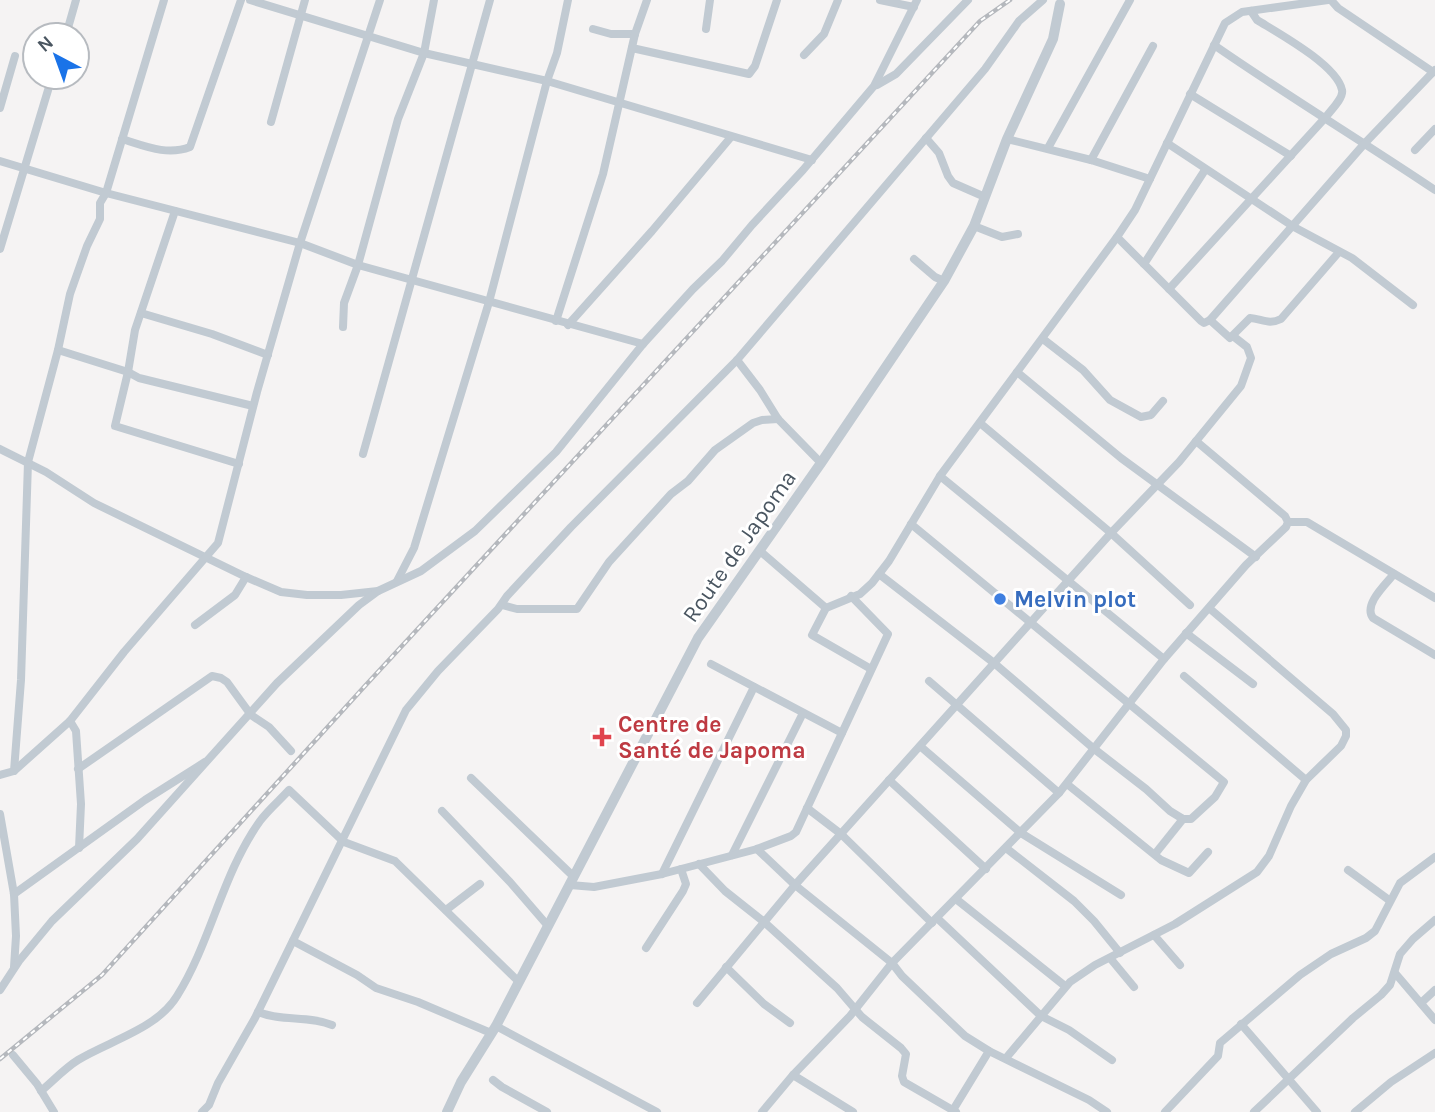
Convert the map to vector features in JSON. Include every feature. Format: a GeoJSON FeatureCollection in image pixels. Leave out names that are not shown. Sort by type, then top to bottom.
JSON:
{"type":"FeatureCollection","features":[{"type":"Feature","properties":{"kind":"street"},"geometry":{"type":"LineString","coordinates":[[70,21],[76,0]]}},
{"type":"Feature","properties":{"kind":"street"},"geometry":{"type":"LineString","coordinates":[[14,771],[21,680],[28,462],[58,351],[70,293],[100,219],[100,203],[106,193],[164,0]]}},
{"type":"Feature","properties":{"kind":"street"},"geometry":{"type":"LineString","coordinates":[[122,139],[160,150],[178,152],[190,148],[241,0]]}},
{"type":"Feature","properties":{"kind":"street"},"geometry":{"type":"LineString","coordinates":[[250,0],[424,53],[547,81],[812,160]]}},
{"type":"Feature","properties":{"kind":"street"},"geometry":{"type":"LineString","coordinates":[[271,122],[305,0]]}},
{"type":"Feature","properties":{"kind":"street"},"geometry":{"type":"LineString","coordinates":[[0,775],[14,771],[69,720],[218,543],[253,405],[300,243],[380,0]]}},
{"type":"Feature","properties":{"kind":"street"},"geometry":{"type":"LineString","coordinates":[[343,327],[344,303],[358,265],[390,146],[424,53],[434,0]]}},
{"type":"Feature","properties":{"kind":"street"},"geometry":{"type":"LineString","coordinates":[[363,454],[490,0]]}},
{"type":"Feature","properties":{"kind":"street"},"geometry":{"type":"LineString","coordinates":[[397,581],[414,548],[489,302],[547,81],[557,53],[568,0]]}},
{"type":"Feature","properties":{"kind":"street"},"geometry":{"type":"LineString","coordinates":[[556,321],[603,174],[635,34],[647,0]]}},
{"type":"Feature","properties":{"kind":"street"},"geometry":{"type":"LineString","coordinates":[[706,29],[710,0]]}},
{"type":"Feature","properties":{"kind":"street"},"geometry":{"type":"LineString","coordinates":[[632,48],[749,74],[755,66],[777,0]]}},
{"type":"Feature","properties":{"kind":"street"},"geometry":{"type":"LineString","coordinates":[[804,55],[824,34],[838,0]]}},
{"type":"Feature","properties":{"kind":"street"},"geometry":{"type":"LineString","coordinates":[[0,990],[14,967],[52,920],[137,839],[251,715],[273,687],[347,616],[378,591],[435,561],[506,503],[556,452],[643,344],[722,261],[874,86],[916,4],[880,0]]}},
{"type":"Feature","properties":{"kind":"street"},"geometry":{"type":"LineString","coordinates":[[874,86],[896,74],[968,0]]}},
{"type":"Feature","properties":{"kind":"street"},"geometry":{"type":"LineString","coordinates":[[202,1112],[209,1105],[218,1083],[258,1012],[344,842],[406,710],[438,671],[502,605],[507,596],[580,517],[737,360],[985,69],[1019,21],[1043,0]]}},
{"type":"Feature","properties":{"kind":"street"},"geometry":{"type":"LineString","coordinates":[[1048,148],[1130,0]]}},
{"type":"Feature","properties":{"kind":"street"},"geometry":{"type":"LineString","coordinates":[[872,669],[812,635],[826,608],[866,590],[940,476],[1117,237],[1135,209],[1226,23],[1234,16],[1251,10],[1326,0],[1434,71],[1365,143],[1210,320],[1201,321],[1117,237]]}},
{"type":"Feature","properties":{"kind":"street","name":"Route de Japoma"},"geometry":{"type":"LineString","coordinates":[[447,1112],[461,1082],[494,1030],[698,638],[944,281],[974,226],[1007,139],[1053,39],[1061,1]]}},
{"type":"Feature","properties":{"kind":"street"},"geometry":{"type":"LineString","coordinates":[[1169,289],[1325,118],[1343,92],[1333,74],[1291,41],[1257,20],[1251,10]]}},
{"type":"Feature","properties":{"kind":"street"},"geometry":{"type":"LineString","coordinates":[[593,29],[611,34],[635,34]]}},
{"type":"Feature","properties":{"kind":"street"},"geometry":{"type":"LineString","coordinates":[[1214,45],[1435,190]]}},
{"type":"Feature","properties":{"kind":"street"},"geometry":{"type":"LineString","coordinates":[[1091,160],[1153,46]]}},
{"type":"Feature","properties":{"kind":"street"},"geometry":{"type":"LineString","coordinates":[[0,108],[15,56]]}},
{"type":"Feature","properties":{"kind":"street"},"geometry":{"type":"LineString","coordinates":[[0,249],[48,91]]}},
{"type":"Feature","properties":{"kind":"street"},"geometry":{"type":"LineString","coordinates":[[1190,94],[1291,156]]}},
{"type":"Feature","properties":{"kind":"street"},"geometry":{"type":"LineString","coordinates":[[1415,150],[1435,129]]}},
{"type":"Feature","properties":{"kind":"street"},"geometry":{"type":"LineString","coordinates":[[568,325],[731,137]]}},
{"type":"Feature","properties":{"kind":"street"},"geometry":{"type":"LineString","coordinates":[[926,138],[939,153],[953,183],[985,197]]}},
{"type":"Feature","properties":{"kind":"street"},"geometry":{"type":"LineString","coordinates":[[1007,139],[1091,160],[1150,179]]}},
{"type":"Feature","properties":{"kind":"street"},"geometry":{"type":"LineString","coordinates":[[1167,143],[1294,227],[1359,263],[1413,305]]}},
{"type":"Feature","properties":{"kind":"street"},"geometry":{"type":"LineString","coordinates":[[0,161],[106,193],[300,243],[358,265],[643,344]]}},
{"type":"Feature","properties":{"kind":"street"},"geometry":{"type":"LineString","coordinates":[[1144,264],[1205,170]]}},
{"type":"Feature","properties":{"kind":"street"},"geometry":{"type":"LineString","coordinates":[[175,211],[135,330],[116,427],[239,464]]}},
{"type":"Feature","properties":{"kind":"street"},"geometry":{"type":"LineString","coordinates":[[974,226],[1002,237],[1018,234]]}},
{"type":"Feature","properties":{"kind":"street"},"geometry":{"type":"LineString","coordinates":[[1233,337],[1250,318],[1268,323],[1281,319],[1339,252]]}},
{"type":"Feature","properties":{"kind":"street"},"geometry":{"type":"LineString","coordinates":[[914,259],[944,281]]}},
{"type":"Feature","properties":{"kind":"street"},"geometry":{"type":"LineString","coordinates":[[141,313],[212,334],[268,355]]}},
{"type":"Feature","properties":{"kind":"street"},"geometry":{"type":"LineString","coordinates":[[697,1003],[763,921],[1158,483],[1241,386],[1251,359],[1247,348],[1233,337],[1227,337],[1210,320]]}},
{"type":"Feature","properties":{"kind":"street"},"geometry":{"type":"LineString","coordinates":[[1043,339],[1083,370],[1110,400],[1141,417],[1150,415],[1163,401]]}},
{"type":"Feature","properties":{"kind":"street"},"geometry":{"type":"LineString","coordinates":[[58,351],[128,372],[139,378],[253,405]]}},
{"type":"Feature","properties":{"kind":"street"},"geometry":{"type":"LineString","coordinates":[[737,360],[778,419],[821,463]]}},
{"type":"Feature","properties":{"kind":"street"},"geometry":{"type":"LineString","coordinates":[[1017,372],[1121,458],[1256,557]]}},
{"type":"Feature","properties":{"kind":"street"},"geometry":{"type":"LineString","coordinates":[[502,605],[517,609],[577,609],[609,562],[715,450],[753,423],[762,419],[778,419]]}},
{"type":"Feature","properties":{"kind":"street"},"geometry":{"type":"LineString","coordinates":[[980,422],[1111,533],[1190,605]]}},
{"type":"Feature","properties":{"kind":"street"},"geometry":{"type":"LineString","coordinates":[[1196,440],[1285,516],[1288,522]]}},
{"type":"Feature","properties":{"kind":"street"},"geometry":{"type":"LineString","coordinates":[[0,449],[28,462],[94,503],[246,578],[290,594],[341,595],[378,591]]}},
{"type":"Feature","properties":{"kind":"street"},"geometry":{"type":"LineString","coordinates":[[940,476],[1164,659]]}},
{"type":"Feature","properties":{"kind":"street"},"geometry":{"type":"LineString","coordinates":[[762,1112],[892,963],[1059,793],[1164,659],[1288,522]]}},
{"type":"Feature","properties":{"kind":"street"},"geometry":{"type":"LineString","coordinates":[[1288,522],[1307,522],[1435,598]]}},
{"type":"Feature","properties":{"kind":"street"},"geometry":{"type":"LineString","coordinates":[[879,573],[994,663],[1170,811],[1191,819],[1199,814],[1224,782],[911,524]]}},
{"type":"Feature","properties":{"kind":"street"},"geometry":{"type":"LineString","coordinates":[[760,551],[826,608]]}},
{"type":"Feature","properties":{"kind":"street"},"geometry":{"type":"LineString","coordinates":[[1394,574],[1370,606],[1370,613],[1373,618],[1435,655]]}},
{"type":"Feature","properties":{"kind":"street"},"geometry":{"type":"LineString","coordinates":[[195,625],[235,595],[246,578]]}},
{"type":"Feature","properties":{"kind":"street"},"geometry":{"type":"LineString","coordinates":[[471,778],[572,881],[594,887],[662,874],[757,849],[791,836],[796,832],[888,634],[851,597]]}},
{"type":"Feature","properties":{"kind":"street"},"geometry":{"type":"LineString","coordinates":[[1006,1058],[1065,986],[1242,884],[1257,872],[1278,838],[1291,806],[1306,780],[1341,746],[1346,736],[1346,730],[1333,714],[1209,607]]}},
{"type":"Feature","properties":{"kind":"street"},"geometry":{"type":"LineString","coordinates":[[1186,634],[1253,684]]}},
{"type":"Feature","properties":{"kind":"street"},"geometry":{"type":"LineString","coordinates":[[711,664],[842,733]]}},
{"type":"Feature","properties":{"kind":"street"},"geometry":{"type":"LineString","coordinates":[[1184,676],[1306,780]]}},
{"type":"Feature","properties":{"kind":"street"},"geometry":{"type":"LineString","coordinates":[[78,769],[212,677],[227,682],[251,715],[269,727],[291,751]]}},
{"type":"Feature","properties":{"kind":"street"},"geometry":{"type":"LineString","coordinates":[[929,681],[1059,793]]}},
{"type":"Feature","properties":{"kind":"street"},"geometry":{"type":"LineString","coordinates":[[662,874],[754,687]]}},
{"type":"Feature","properties":{"kind":"street"},"geometry":{"type":"LineString","coordinates":[[732,855],[803,713]]}},
{"type":"Feature","properties":{"kind":"street"},"geometry":{"type":"LineString","coordinates":[[69,720],[76,731],[81,810],[79,848]]}},
{"type":"Feature","properties":{"kind":"street"},"geometry":{"type":"LineString","coordinates":[[920,746],[1021,834],[1121,895]]}},
{"type":"Feature","properties":{"kind":"street"},"geometry":{"type":"LineString","coordinates":[[14,894],[181,776],[210,760]]}},
{"type":"Feature","properties":{"kind":"street"},"geometry":{"type":"LineString","coordinates":[[889,780],[986,869]]}},
{"type":"Feature","properties":{"kind":"street"},"geometry":{"type":"LineString","coordinates":[[1067,784],[1169,865],[1189,873],[1208,852]]}},
{"type":"Feature","properties":{"kind":"street"},"geometry":{"type":"LineString","coordinates":[[41,1091],[79,1059],[137,1030],[177,998],[208,933],[236,863],[259,822],[291,790],[344,842],[395,862],[519,982]]}},
{"type":"Feature","properties":{"kind":"street"},"geometry":{"type":"LineString","coordinates":[[807,808],[841,834],[1041,1016],[1069,1030],[1112,1060]]}},
{"type":"Feature","properties":{"kind":"street"},"geometry":{"type":"LineString","coordinates":[[442,811],[548,926]]}},
{"type":"Feature","properties":{"kind":"street"},"geometry":{"type":"LineString","coordinates":[[0,814],[14,894],[14,967]]}},
{"type":"Feature","properties":{"kind":"street"},"geometry":{"type":"LineString","coordinates":[[1155,853],[1183,818]]}},
{"type":"Feature","properties":{"kind":"street"},"geometry":{"type":"LineString","coordinates":[[1006,848],[1074,901],[1120,953]]}},
{"type":"Feature","properties":{"kind":"street"},"geometry":{"type":"LineString","coordinates":[[757,849],[795,885],[892,963],[902,976],[965,1036],[1107,1112]]}},
{"type":"Feature","properties":{"kind":"street"},"geometry":{"type":"LineString","coordinates":[[1165,1112],[1218,1056],[1220,1043],[1241,1024],[1300,975],[1331,954],[1375,931],[1400,883],[1435,857]]}},
{"type":"Feature","properties":{"kind":"street"},"geometry":{"type":"LineString","coordinates":[[699,864],[725,891],[763,921],[906,1054],[902,1076],[904,1082],[955,1111],[989,1051]]}},
{"type":"Feature","properties":{"kind":"street"},"geometry":{"type":"LineString","coordinates":[[646,948],[683,891],[686,884],[681,869]]}},
{"type":"Feature","properties":{"kind":"street"},"geometry":{"type":"LineString","coordinates":[[1348,870],[1389,900]]}},
{"type":"Feature","properties":{"kind":"street"},"geometry":{"type":"LineString","coordinates":[[446,910],[480,884]]}},
{"type":"Feature","properties":{"kind":"street"},"geometry":{"type":"LineString","coordinates":[[956,899],[1065,986]]}},
{"type":"Feature","properties":{"kind":"street"},"geometry":{"type":"LineString","coordinates":[[1254,1112],[1381,995],[1390,985],[1396,960],[1405,947],[1435,920]]}},
{"type":"Feature","properties":{"kind":"street"},"geometry":{"type":"LineString","coordinates":[[1154,935],[1181,965]]}},
{"type":"Feature","properties":{"kind":"street"},"geometry":{"type":"LineString","coordinates":[[293,941],[358,975],[376,988],[494,1030],[657,1112]]}},
{"type":"Feature","properties":{"kind":"street"},"geometry":{"type":"LineString","coordinates":[[1110,958],[1134,986]]}},
{"type":"Feature","properties":{"kind":"street"},"geometry":{"type":"LineString","coordinates":[[726,967],[764,1004],[790,1023]]}},
{"type":"Feature","properties":{"kind":"street"},"geometry":{"type":"LineString","coordinates":[[1395,973],[1435,1020]]}},
{"type":"Feature","properties":{"kind":"street"},"geometry":{"type":"LineString","coordinates":[[1421,1003],[1435,990]]}},
{"type":"Feature","properties":{"kind":"street"},"geometry":{"type":"LineString","coordinates":[[258,1012],[270,1017],[314,1019],[332,1025]]}},
{"type":"Feature","properties":{"kind":"street"},"geometry":{"type":"LineString","coordinates":[[1241,1024],[1317,1112]]}},
{"type":"Feature","properties":{"kind":"street"},"geometry":{"type":"LineString","coordinates":[[1355,1112],[1391,1082],[1435,1053]]}},
{"type":"Feature","properties":{"kind":"street"},"geometry":{"type":"LineString","coordinates":[[13,1055],[54,1112]]}},
{"type":"Feature","properties":{"kind":"street"},"geometry":{"type":"LineString","coordinates":[[793,1075],[853,1112]]}},
{"type":"Feature","properties":{"kind":"street"},"geometry":{"type":"LineString","coordinates":[[493,1080],[547,1112]]}},
{"type":"Feature","properties":{"kind":"railway"},"geometry":{"type":"LineString","coordinates":[[0,1059],[102,975],[364,687],[980,21],[1010,0]]}},
{"type":"Feature","properties":{"kind":"place","name":"Melvin plot"},"geometry":{"type":"Point","coordinates":[1000,599]}},
{"type":"Feature","properties":{"kind":"place","name":"Centre de Santé de Japoma"},"geometry":{"type":"Point","coordinates":[602,737]}}]}
